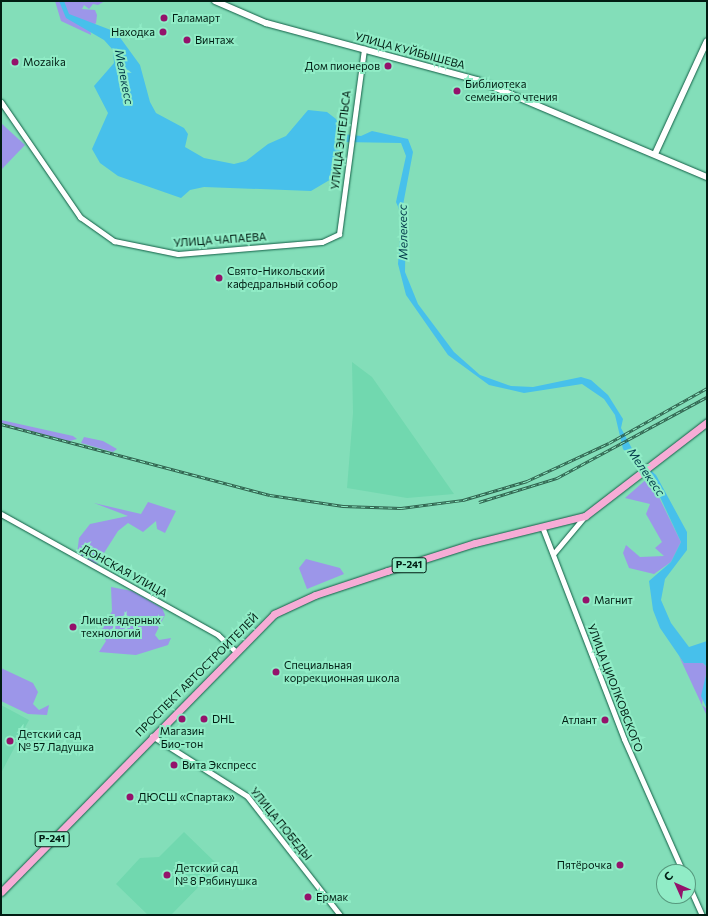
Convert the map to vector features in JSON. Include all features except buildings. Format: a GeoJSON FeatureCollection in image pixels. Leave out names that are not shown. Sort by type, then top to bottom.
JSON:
{"type":"FeatureCollection","features":[{"type":"Feature","properties":{"kind":"highway","name":"ПРОСПЕКТ АВТОСТРОИТЕЛЕЙ"},"geometry":{"type":"LineString","coordinates":[[1,892],[234,650],[274,614],[315,595],[475,543],[543,529],[585,516],[707,422]]}},
{"type":"Feature","properties":{"kind":"main road","name":"УЛИЦА КУЙБЫШЕВА"},"geometry":{"type":"LineString","coordinates":[[215,1],[266,23],[477,80],[707,177]]}},
{"type":"Feature","properties":{"kind":"main road"},"geometry":{"type":"LineString","coordinates":[[655,154],[707,41]]}},
{"type":"Feature","properties":{"kind":"street","name":"УЛИЦА ЭНГЕЛЬСА"},"geometry":{"type":"LineString","coordinates":[[339,234],[364,49]]}},
{"type":"Feature","properties":{"kind":"street","name":"УЛИЦА ЧАПАЕВА"},"geometry":{"type":"LineString","coordinates":[[1,102],[80,217],[114,241],[178,254],[322,242],[339,234]]}},
{"type":"Feature","properties":{"kind":"street","name":"ДОНСКАЯ УЛИЦА"},"geometry":{"type":"LineString","coordinates":[[1,514],[218,635],[234,650]]}},
{"type":"Feature","properties":{"kind":"street"},"geometry":{"type":"LineString","coordinates":[[554,553],[585,516]]}},
{"type":"Feature","properties":{"kind":"street","name":"УЛИЦА ЦИОЛКОВСКОГО"},"geometry":{"type":"LineString","coordinates":[[543,529],[554,553],[624,739],[679,864]]}},
{"type":"Feature","properties":{"kind":"street","name":"УЛИЦА ПОБЕДЫ"},"geometry":{"type":"LineString","coordinates":[[152,736],[247,796],[340,915]]}},
{"type":"Feature","properties":{"kind":"street"},"geometry":{"type":"LineString","coordinates":[[696,902],[702,915]]}},
{"type":"Feature","properties":{"kind":"shaded area"},"geometry":{"type":"Polygon","coordinates":[[[55,1],[105,1],[98,5],[93,4],[89,9],[84,5],[82,9],[95,10],[97,15],[96,23],[90,29],[91,35],[61,21],[55,1]]]}},
{"type":"Feature","properties":{"kind":"shaded area"},"geometry":{"type":"Polygon","coordinates":[[[1,123],[25,145],[1,170],[1,123]]]}},
{"type":"Feature","properties":{"kind":"shaded area"},"geometry":{"type":"Polygon","coordinates":[[[352,362],[372,377],[454,494],[407,498],[347,488],[353,413],[352,362]]]}},
{"type":"Feature","properties":{"kind":"shaded area"},"geometry":{"type":"Polygon","coordinates":[[[1,420],[73,436],[77,439],[69,441],[1,423],[1,420]]]}},
{"type":"Feature","properties":{"kind":"shaded area"},"geometry":{"type":"Polygon","coordinates":[[[84,437],[103,441],[117,449],[113,452],[81,443],[84,437]]]}},
{"type":"Feature","properties":{"kind":"shaded area"},"geometry":{"type":"Polygon","coordinates":[[[649,477],[681,542],[671,562],[654,574],[629,568],[623,553],[626,545],[640,557],[664,556],[655,548],[662,542],[646,514],[650,504],[625,498],[649,477]]]}},
{"type":"Feature","properties":{"kind":"shaded area"},"geometry":{"type":"Polygon","coordinates":[[[148,502],[176,511],[165,533],[157,529],[156,521],[143,532],[128,523],[118,531],[97,564],[77,554],[79,538],[90,524],[128,516],[94,503],[141,514],[148,502]]]}},
{"type":"Feature","properties":{"kind":"shaded area"},"geometry":{"type":"Polygon","coordinates":[[[306,559],[340,568],[344,574],[307,589],[299,568],[306,559]]]}},
{"type":"Feature","properties":{"kind":"shaded area"},"geometry":{"type":"Polygon","coordinates":[[[111,587],[132,591],[162,608],[165,615],[155,635],[159,640],[171,638],[168,645],[136,655],[99,652],[106,641],[100,633],[112,611],[111,587]]]}},
{"type":"Feature","properties":{"kind":"shaded area"},"geometry":{"type":"Polygon","coordinates":[[[679,656],[684,663],[703,663],[707,667],[702,705],[707,709],[707,716],[679,656]]]}},
{"type":"Feature","properties":{"kind":"shaded area"},"geometry":{"type":"Polygon","coordinates":[[[1,668],[33,683],[38,692],[33,704],[39,710],[49,705],[47,715],[28,714],[1,701],[1,668]]]}},
{"type":"Feature","properties":{"kind":"shaded area","name":"Детский сад № 57 Ладушка"},"geometry":{"type":"Polygon","coordinates":[[[1,705],[29,720],[1,773],[1,705]]]}},
{"type":"Feature","properties":{"kind":"shaded area","name":"Детский сад № 8 Рябинушка"},"geometry":{"type":"Polygon","coordinates":[[[184,832],[219,866],[171,915],[148,915],[116,884],[140,858],[159,857],[184,832]]]}},
{"type":"Feature","properties":{"kind":"water","name":"Мелекесс"},"geometry":{"type":"Polygon","coordinates":[[[59,1],[64,1],[69,14],[116,32],[140,65],[150,102],[156,113],[184,128],[188,134],[185,147],[204,158],[234,164],[246,161],[268,144],[286,136],[308,110],[327,112],[336,119],[342,134],[361,136],[372,131],[408,139],[413,152],[403,205],[406,218],[405,272],[418,304],[454,352],[480,375],[511,386],[533,387],[581,377],[591,380],[608,395],[623,419],[621,428],[637,458],[656,475],[687,532],[687,550],[665,579],[661,600],[671,623],[689,647],[707,641],[707,667],[703,663],[684,663],[660,628],[653,610],[649,581],[671,562],[681,542],[652,480],[623,449],[615,415],[604,399],[582,384],[524,393],[489,385],[448,355],[406,295],[398,264],[402,216],[396,202],[406,156],[401,143],[342,142],[338,175],[311,191],[204,187],[190,190],[181,198],[118,176],[100,163],[92,149],[108,113],[94,86],[114,63],[113,50],[104,40],[66,18],[59,1]]]}},
{"type":"Feature","properties":{"kind":"water"},"geometry":{"type":"Polygon","coordinates":[[[707,671],[707,709],[701,696],[707,671]]]}},
{"type":"Feature","properties":{"kind":"railway"},"geometry":{"type":"LineString","coordinates":[[1,424],[270,495],[343,506],[401,508],[463,500],[527,481],[609,443],[707,388]]}},
{"type":"Feature","properties":{"kind":"railway"},"geometry":{"type":"LineString","coordinates":[[479,502],[557,478],[707,397]]}},
{"type":"Feature","properties":{"kind":"place","name":"Галамарт"},"geometry":{"type":"Point","coordinates":[164,18]}},
{"type":"Feature","properties":{"kind":"place","name":"Находка"},"geometry":{"type":"Point","coordinates":[163,32]}},
{"type":"Feature","properties":{"kind":"place","name":"Винтаж"},"geometry":{"type":"Point","coordinates":[187,40]}},
{"type":"Feature","properties":{"kind":"place","name":"Mozaika"},"geometry":{"type":"Point","coordinates":[15,62]}},
{"type":"Feature","properties":{"kind":"place","name":"Дом пионеров"},"geometry":{"type":"Point","coordinates":[388,66]}},
{"type":"Feature","properties":{"kind":"place","name":"Библиотека семейного чтения"},"geometry":{"type":"Point","coordinates":[457,91]}},
{"type":"Feature","properties":{"kind":"place","name":"Свято-Никольский кафедральный собор"},"geometry":{"type":"Point","coordinates":[219,278]}},
{"type":"Feature","properties":{"kind":"place","name":"Магнит"},"geometry":{"type":"Point","coordinates":[586,600]}},
{"type":"Feature","properties":{"kind":"place","name":"Лицей ядерных технологий"},"geometry":{"type":"Point","coordinates":[73,627]}},
{"type":"Feature","properties":{"kind":"place","name":"Специальная коррекционная школа"},"geometry":{"type":"Point","coordinates":[276,672]}},
{"type":"Feature","properties":{"kind":"place","name":"Магазин Био-тон"},"geometry":{"type":"Point","coordinates":[182,719]}},
{"type":"Feature","properties":{"kind":"place","name":"DHL"},"geometry":{"type":"Point","coordinates":[204,719]}},
{"type":"Feature","properties":{"kind":"place","name":"Атлант"},"geometry":{"type":"Point","coordinates":[605,720]}},
{"type":"Feature","properties":{"kind":"place","name":"Детский сад № 57 Ладушка"},"geometry":{"type":"Point","coordinates":[10,741]}},
{"type":"Feature","properties":{"kind":"place","name":"Вита Экспресс"},"geometry":{"type":"Point","coordinates":[174,765]}},
{"type":"Feature","properties":{"kind":"place","name":"ДЮСШ «Спартак»"},"geometry":{"type":"Point","coordinates":[130,797]}},
{"type":"Feature","properties":{"kind":"place","name":"Пятёрочка"},"geometry":{"type":"Point","coordinates":[620,865]}},
{"type":"Feature","properties":{"kind":"place","name":"Детский сад № 8 Рябинушка"},"geometry":{"type":"Point","coordinates":[167,875]}},
{"type":"Feature","properties":{"kind":"place","name":"Ермак"},"geometry":{"type":"Point","coordinates":[308,897]}}]}
